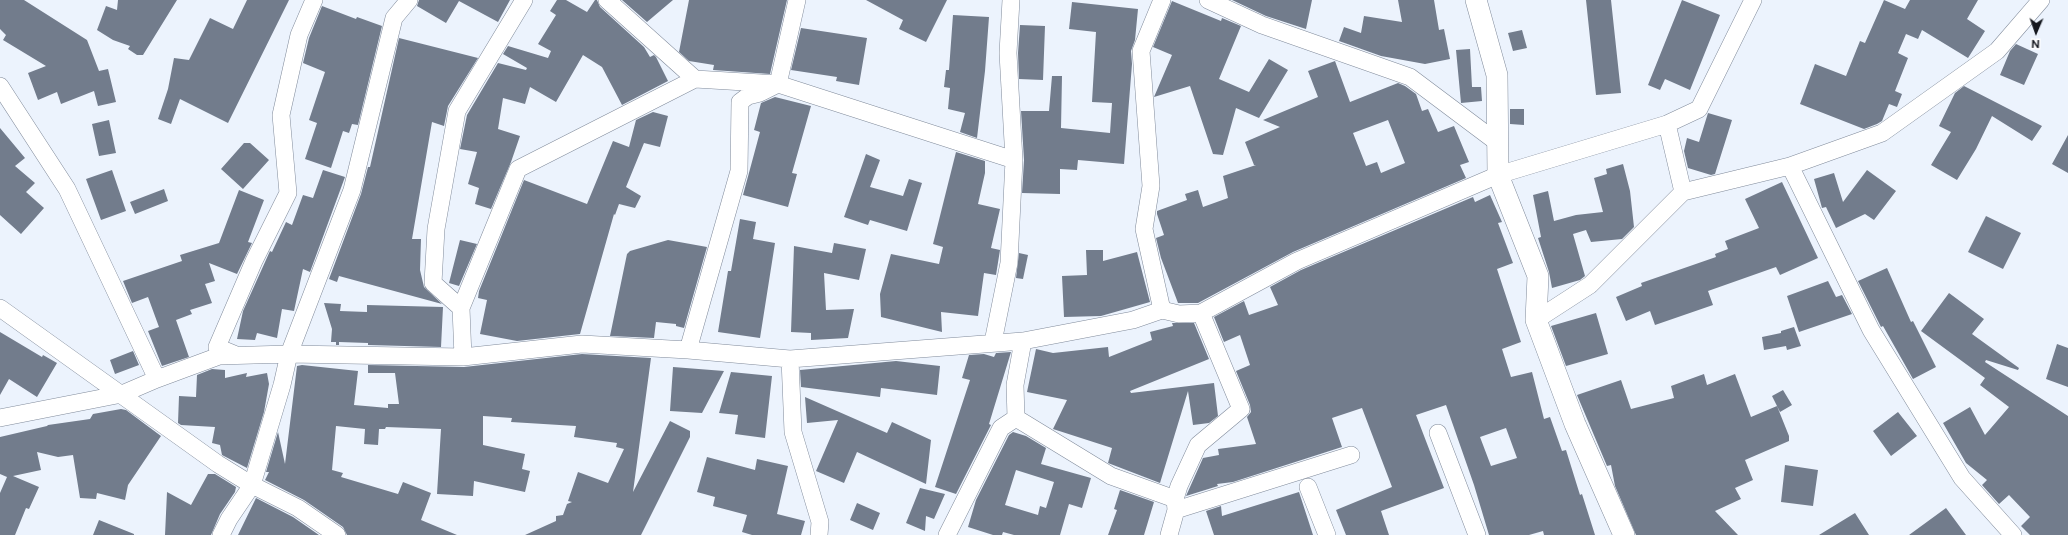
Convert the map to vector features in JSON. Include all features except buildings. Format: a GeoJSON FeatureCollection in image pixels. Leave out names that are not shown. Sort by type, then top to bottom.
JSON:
{"type":"FeatureCollection","features":[{"type":"Feature","properties":{"kind":"street"},"geometry":{"type":"LineString","coordinates":[[238,356],[217,347],[254,262],[288,193],[281,115],[299,35],[314,0]]}},
{"type":"Feature","properties":{"kind":"street"},"geometry":{"type":"LineString","coordinates":[[221,535],[228,519],[252,485],[282,385],[289,354],[352,190],[394,18],[409,0]]}},
{"type":"Feature","properties":{"kind":"street"},"geometry":{"type":"LineString","coordinates":[[461,308],[432,283],[436,229],[457,111],[524,0]]}},
{"type":"Feature","properties":{"kind":"street"},"geometry":{"type":"LineString","coordinates":[[606,0],[695,79]]}},
{"type":"Feature","properties":{"kind":"street"},"geometry":{"type":"LineString","coordinates":[[778,84],[797,0]]}},
{"type":"Feature","properties":{"kind":"street"},"geometry":{"type":"LineString","coordinates":[[993,342],[1009,263],[1014,160],[1008,53],[1011,0]]}},
{"type":"Feature","properties":{"kind":"street"},"geometry":{"type":"LineString","coordinates":[[1162,0],[1141,51],[1151,186],[1144,229],[1162,310]]}},
{"type":"Feature","properties":{"kind":"street"},"geometry":{"type":"LineString","coordinates":[[1208,0],[1262,25],[1410,77],[1498,143]]}},
{"type":"Feature","properties":{"kind":"street"},"geometry":{"type":"LineString","coordinates":[[1476,0],[1497,75],[1498,175],[1538,276],[1536,320],[1575,424],[1624,535]]}},
{"type":"Feature","properties":{"kind":"street"},"geometry":{"type":"LineString","coordinates":[[0,418],[122,394],[219,356],[289,354],[463,357],[582,344],[688,350],[790,359],[993,342],[1023,341],[1133,320],[1162,310],[1179,314],[1202,313],[1296,261],[1498,175],[1667,124],[1699,109],[1753,0]]}},
{"type":"Feature","properties":{"kind":"street"},"geometry":{"type":"LineString","coordinates":[[1536,320],[1590,285],[1683,192],[1790,166],[1882,132],[1997,51],[2041,0]]}},
{"type":"Feature","properties":{"kind":"street"},"geometry":{"type":"LineString","coordinates":[[463,357],[461,308],[518,170],[695,79],[778,84],[1014,160]]}},
{"type":"Feature","properties":{"kind":"street"},"geometry":{"type":"LineString","coordinates":[[688,350],[739,171],[740,102],[748,96],[760,93],[778,84]]}},
{"type":"Feature","properties":{"kind":"street"},"geometry":{"type":"LineString","coordinates":[[0,86],[67,190],[157,379]]}},
{"type":"Feature","properties":{"kind":"street"},"geometry":{"type":"LineString","coordinates":[[1667,124],[1683,192]]}},
{"type":"Feature","properties":{"kind":"street"},"geometry":{"type":"LineString","coordinates":[[1790,166],[1871,330],[1962,478],[2013,535]]}},
{"type":"Feature","properties":{"kind":"street"},"geometry":{"type":"LineString","coordinates":[[0,308],[218,464],[252,485],[298,508],[337,535]]}},
{"type":"Feature","properties":{"kind":"street"},"geometry":{"type":"LineString","coordinates":[[1169,535],[1179,486],[1198,445],[1241,409],[1202,313]]}},
{"type":"Feature","properties":{"kind":"street"},"geometry":{"type":"LineString","coordinates":[[1016,418],[1015,385],[1023,341]]}},
{"type":"Feature","properties":{"kind":"street"},"geometry":{"type":"LineString","coordinates":[[790,359],[793,432],[820,522],[819,535]]}},
{"type":"Feature","properties":{"kind":"street"},"geometry":{"type":"LineString","coordinates":[[1016,418],[1111,476],[1175,505],[1351,455]]}},
{"type":"Feature","properties":{"kind":"street"},"geometry":{"type":"LineString","coordinates":[[947,535],[1001,428],[1016,418]]}},
{"type":"Feature","properties":{"kind":"street"},"geometry":{"type":"LineString","coordinates":[[1438,432],[1477,535]]}},
{"type":"Feature","properties":{"kind":"street"},"geometry":{"type":"LineString","coordinates":[[1308,488],[1327,535]]}}]}
